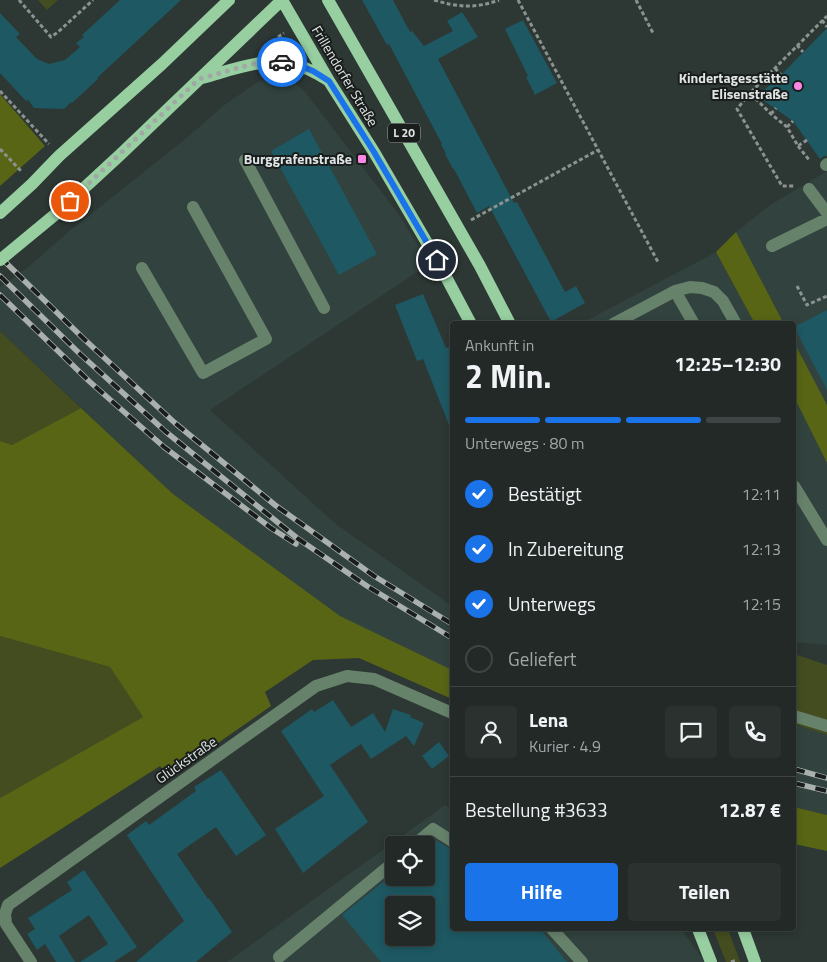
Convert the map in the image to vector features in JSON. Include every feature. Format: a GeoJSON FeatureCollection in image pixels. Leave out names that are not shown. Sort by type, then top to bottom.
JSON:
{"type":"FeatureCollection","features":[{"type":"Feature","properties":{"kind":"main road"},"geometry":{"type":"LineString","coordinates":[[0,213],[59,156],[162,64],[229,0]]}},
{"type":"Feature","properties":{"kind":"main road","name":"L 20"},"geometry":{"type":"LineString","coordinates":[[0,260],[57,213],[121,154],[282,0]]}},
{"type":"Feature","properties":{"kind":"main road","name":"Frillendorfer Straße"},"geometry":{"type":"LineString","coordinates":[[282,0],[329,81],[374,152],[437,260],[469,321]]}},
{"type":"Feature","properties":{"kind":"main road","name":"Frillendorfer Straße"},"geometry":{"type":"LineString","coordinates":[[328,0],[480,266],[508,321]]}},
{"type":"Feature","properties":{"kind":"main road","name":"L 20"},"geometry":{"type":"LineString","coordinates":[[199,79],[256,63],[277,61],[296,64],[313,71],[329,81]]}},
{"type":"Feature","properties":{"kind":"main road"},"geometry":{"type":"LineString","coordinates":[[699,931],[711,962]]}},
{"type":"Feature","properties":{"kind":"main road"},"geometry":{"type":"LineString","coordinates":[[744,931],[755,962]]}},
{"type":"Feature","properties":{"kind":"street"},"geometry":{"type":"LineString","coordinates":[[245,160],[324,308]]}},
{"type":"Feature","properties":{"kind":"street"},"geometry":{"type":"LineString","coordinates":[[809,190],[827,213]]}},
{"type":"Feature","properties":{"kind":"street"},"geometry":{"type":"LineString","coordinates":[[142,268],[203,373],[266,339],[193,207]]}},
{"type":"Feature","properties":{"kind":"street"},"geometry":{"type":"LineString","coordinates":[[772,246],[827,219]]}},
{"type":"Feature","properties":{"kind":"street"},"geometry":{"type":"LineString","coordinates":[[619,321],[675,291],[690,287],[714,292],[723,301],[734,321]]}},
{"type":"Feature","properties":{"kind":"street"},"geometry":{"type":"LineString","coordinates":[[675,291],[692,321]]}},
{"type":"Feature","properties":{"kind":"street"},"geometry":{"type":"LineString","coordinates":[[796,491],[803,509],[827,540]]}},
{"type":"Feature","properties":{"kind":"street","name":"Glückstraße"},"geometry":{"type":"LineString","coordinates":[[31,962],[6,924],[5,914],[8,905],[316,686],[347,676],[374,679],[450,712]]}},
{"type":"Feature","properties":{"kind":"street"},"geometry":{"type":"LineString","coordinates":[[796,717],[827,726]]}},
{"type":"Feature","properties":{"kind":"street"},"geometry":{"type":"LineString","coordinates":[[425,836],[433,829],[450,840]]}},
{"type":"Feature","properties":{"kind":"street"},"geometry":{"type":"LineString","coordinates":[[279,957],[385,869]]}},
{"type":"Feature","properties":{"kind":"street"},"geometry":{"type":"LineString","coordinates":[[554,931],[582,962]]}},
{"type":"Feature","properties":{"kind":"path"},"geometry":{"type":"LineString","coordinates":[[19,0],[51,37],[93,0]]}},
{"type":"Feature","properties":{"kind":"path"},"geometry":{"type":"LineString","coordinates":[[434,0],[451,5],[474,7],[498,0]]}},
{"type":"Feature","properties":{"kind":"path"},"geometry":{"type":"LineString","coordinates":[[518,0],[658,262]]}},
{"type":"Feature","properties":{"kind":"path"},"geometry":{"type":"LineString","coordinates":[[636,0],[653,33]]}},
{"type":"Feature","properties":{"kind":"path"},"geometry":{"type":"LineString","coordinates":[[794,186],[782,186],[737,109],[774,68],[827,16]]}},
{"type":"Feature","properties":{"kind":"path"},"geometry":{"type":"LineString","coordinates":[[822,20],[827,27]]}},
{"type":"Feature","properties":{"kind":"path"},"geometry":{"type":"LineString","coordinates":[[797,45],[804,52]]}},
{"type":"Feature","properties":{"kind":"path"},"geometry":{"type":"LineString","coordinates":[[774,68],[781,75]]}},
{"type":"Feature","properties":{"kind":"path"},"geometry":{"type":"LineString","coordinates":[[0,91],[38,130],[59,156]]}},
{"type":"Feature","properties":{"kind":"path"},"geometry":{"type":"LineString","coordinates":[[750,94],[787,127],[798,146],[807,140]]}},
{"type":"Feature","properties":{"kind":"path"},"geometry":{"type":"LineString","coordinates":[[771,114],[776,108]]}},
{"type":"Feature","properties":{"kind":"path"},"geometry":{"type":"LineString","coordinates":[[787,127],[793,121]]}},
{"type":"Feature","properties":{"kind":"path"},"geometry":{"type":"LineString","coordinates":[[0,149],[32,184]]}},
{"type":"Feature","properties":{"kind":"path"},"geometry":{"type":"LineString","coordinates":[[457,227],[598,150]]}},
{"type":"Feature","properties":{"kind":"path"},"geometry":{"type":"LineString","coordinates":[[797,286],[807,305],[827,296]]}},
{"type":"Feature","properties":{"kind":"shaded area"},"geometry":{"type":"Polygon","coordinates":[[[278,78],[294,82],[306,93],[400,216],[429,264],[210,410],[336,524],[450,605],[450,698],[173,494],[0,331],[0,287],[27,268],[223,106],[259,81],[278,78]]]}},
{"type":"Feature","properties":{"kind":"shaded area"},"geometry":{"type":"Polygon","coordinates":[[[827,171],[827,405],[796,346],[796,321],[782,321],[736,232],[770,205],[827,171]]]}},
{"type":"Feature","properties":{"kind":"shaded area"},"geometry":{"type":"Polygon","coordinates":[[[716,252],[753,321],[586,321],[716,252]]]}},
{"type":"Feature","properties":{"kind":"shaded area"},"geometry":{"type":"Polygon","coordinates":[[[796,401],[827,463],[827,645],[796,642],[796,401]]]}},
{"type":"Feature","properties":{"kind":"shaded area"},"geometry":{"type":"Polygon","coordinates":[[[796,725],[827,735],[827,815],[796,807],[796,725]]]}},
{"type":"Feature","properties":{"kind":"shaded area"},"geometry":{"type":"Polygon","coordinates":[[[445,805],[450,809],[450,931],[682,931],[705,962],[227,962],[385,848],[385,886],[435,886],[435,836],[402,836],[445,805]]]}},
{"type":"Feature","properties":{"kind":"green space"},"geometry":{"type":"Polygon","coordinates":[[[38,0],[58,0],[47,10],[38,0]]]}},
{"type":"Feature","properties":{"kind":"green space"},"geometry":{"type":"Polygon","coordinates":[[[0,94],[45,146],[0,186],[0,94]]]}},
{"type":"Feature","properties":{"kind":"green space"},"geometry":{"type":"Polygon","coordinates":[[[736,232],[782,321],[753,321],[716,252],[736,232]]]}},
{"type":"Feature","properties":{"kind":"green space"},"geometry":{"type":"Polygon","coordinates":[[[0,331],[81,408],[12,445],[0,441],[0,331]]]}},
{"type":"Feature","properties":{"kind":"green space"},"geometry":{"type":"Polygon","coordinates":[[[796,346],[827,405],[827,463],[796,401],[796,346]]]}},
{"type":"Feature","properties":{"kind":"green space"},"geometry":{"type":"Polygon","coordinates":[[[81,408],[173,494],[340,616],[450,669],[450,698],[359,658],[313,660],[265,692],[271,706],[169,777],[160,766],[0,868],[0,798],[143,717],[110,667],[0,636],[0,441],[12,445],[81,408]]]}},
{"type":"Feature","properties":{"kind":"green space"},"geometry":{"type":"Polygon","coordinates":[[[0,636],[110,667],[143,717],[0,798],[0,636]]]}},
{"type":"Feature","properties":{"kind":"green space"},"geometry":{"type":"Polygon","coordinates":[[[796,655],[827,665],[827,735],[796,725],[796,655]]]}},
{"type":"Feature","properties":{"kind":"green space"},"geometry":{"type":"Polygon","coordinates":[[[796,807],[827,815],[827,851],[796,844],[796,807]]]}},
{"type":"Feature","properties":{"kind":"green space"},"geometry":{"type":"Polygon","coordinates":[[[714,931],[729,931],[740,962],[726,962],[714,931]]]}},
{"type":"Feature","properties":{"kind":"building"},"geometry":{"type":"Polygon","coordinates":[[[120,0],[181,0],[64,109],[34,108],[0,73],[0,13],[20,34],[16,37],[37,59],[49,64],[65,60],[80,47],[76,43],[84,37],[82,35],[120,0]]]}},
{"type":"Feature","properties":{"kind":"building"},"geometry":{"type":"Polygon","coordinates":[[[362,0],[393,0],[410,32],[412,31],[424,46],[453,31],[447,21],[462,12],[478,37],[438,59],[514,203],[517,202],[565,292],[576,286],[585,303],[550,321],[489,206],[477,213],[389,44],[387,45],[362,0]]]}},
{"type":"Feature","properties":{"kind":"building"},"geometry":{"type":"Polygon","coordinates":[[[523,20],[557,83],[535,95],[505,29],[523,20]]]}},
{"type":"Feature","properties":{"kind":"building","name":"Kindertagesstätte Elisenstraße"},"geometry":{"type":"Polygon","coordinates":[[[827,28],[827,156],[820,159],[793,121],[757,96],[781,75],[827,28]]]}},
{"type":"Feature","properties":{"kind":"building"},"geometry":{"type":"Polygon","coordinates":[[[309,129],[377,254],[339,275],[271,151],[309,129]]]}},
{"type":"Feature","properties":{"kind":"building"},"geometry":{"type":"Polygon","coordinates":[[[423,294],[446,348],[450,347],[450,427],[423,359],[417,361],[395,305],[423,294]]]}},
{"type":"Feature","properties":{"kind":"building"},"geometry":{"type":"Polygon","coordinates":[[[827,310],[827,390],[796,331],[796,326],[827,310]]]}},
{"type":"Feature","properties":{"kind":"building"},"geometry":{"type":"Polygon","coordinates":[[[333,700],[351,727],[373,713],[385,732],[393,709],[411,715],[410,717],[424,723],[414,746],[406,736],[371,759],[361,744],[330,765],[368,822],[303,873],[275,829],[324,796],[281,731],[312,709],[314,712],[333,700]]]}},
{"type":"Feature","properties":{"kind":"building"},"geometry":{"type":"Polygon","coordinates":[[[439,742],[449,756],[432,769],[422,756],[439,742]]]}},
{"type":"Feature","properties":{"kind":"building"},"geometry":{"type":"Polygon","coordinates":[[[221,770],[266,835],[236,856],[216,827],[177,854],[232,932],[196,962],[136,962],[184,921],[127,835],[146,821],[149,825],[196,791],[194,787],[221,770]]]}},
{"type":"Feature","properties":{"kind":"building"},"geometry":{"type":"Polygon","coordinates":[[[435,840],[450,849],[450,931],[542,931],[567,962],[381,962],[342,915],[385,880],[385,886],[435,886],[435,840]]]}},
{"type":"Feature","properties":{"kind":"building"},"geometry":{"type":"Polygon","coordinates":[[[84,870],[137,947],[114,962],[80,962],[108,944],[89,915],[59,936],[75,962],[56,962],[45,944],[37,950],[27,934],[35,929],[28,918],[72,890],[67,882],[84,870]]]}},
{"type":"Feature","properties":{"kind":"railway"},"geometry":{"type":"LineString","coordinates":[[0,257],[84,339],[175,423],[275,505],[374,576],[450,623]]}},
{"type":"Feature","properties":{"kind":"railway"},"geometry":{"type":"LineString","coordinates":[[0,276],[80,354],[166,432],[297,538],[367,586],[450,637]]}},
{"type":"Feature","properties":{"kind":"railway"},"geometry":{"type":"LineString","coordinates":[[0,295],[90,382],[164,447],[271,528],[296,544]]}},
{"type":"Feature","properties":{"kind":"railway"},"geometry":{"type":"LineString","coordinates":[[796,770],[827,778]]}},
{"type":"Feature","properties":{"kind":"railway"},"geometry":{"type":"LineString","coordinates":[[796,783],[827,791]]}},
{"type":"Feature","properties":{"kind":"way so far"},"geometry":{"type":"LineString","coordinates":[[70,201],[199,79],[256,63],[282,62]]}},
{"type":"Feature","properties":{"kind":"place","name":"Kindertagesstätte Elisenstraße"},"geometry":{"type":"Point","coordinates":[798,86]}},
{"type":"Feature","properties":{"kind":"place","name":"Burggrafenstraße"},"geometry":{"type":"Point","coordinates":[362,159]}},
{"type":"Feature","properties":{"kind":"route"},"geometry":{"type":"LineString","coordinates":[[282,62],[296,64],[313,71],[329,81],[374,152],[437,260]]}}]}
